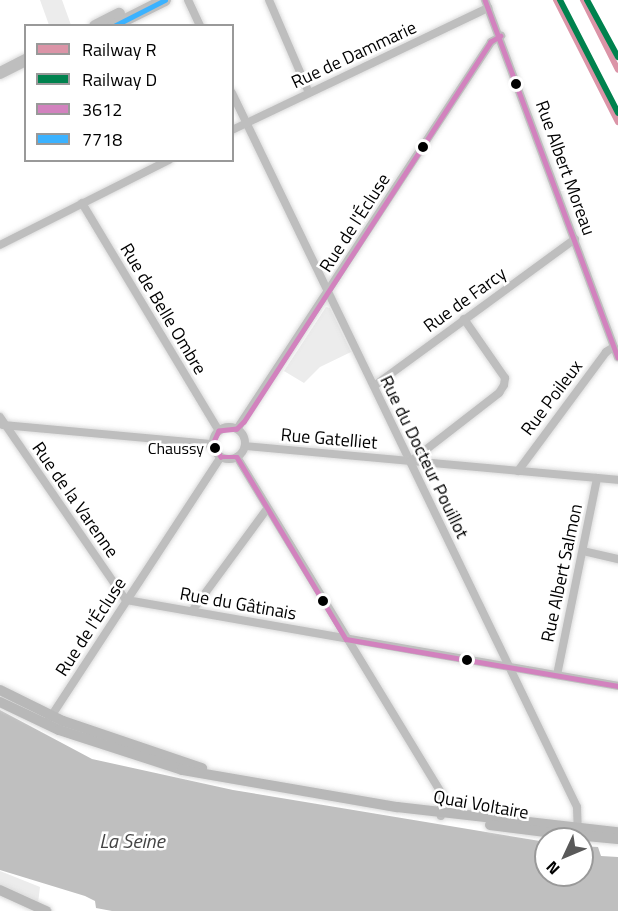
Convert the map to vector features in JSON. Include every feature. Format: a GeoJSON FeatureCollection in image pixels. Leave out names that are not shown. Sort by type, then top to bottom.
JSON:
{"type":"FeatureCollection","features":[{"type":"Feature","properties":{"kind":"main road"},"geometry":{"type":"LineString","coordinates":[[99,24],[147,0]]}},
{"type":"Feature","properties":{"kind":"main road"},"geometry":{"type":"LineString","coordinates":[[117,24],[165,0]]}},
{"type":"Feature","properties":{"kind":"main road"},"geometry":{"type":"LineString","coordinates":[[0,73],[24,61]]}},
{"type":"Feature","properties":{"kind":"main road"},"geometry":{"type":"LineString","coordinates":[[0,81],[24,69]]}},
{"type":"Feature","properties":{"kind":"street"},"geometry":{"type":"LineString","coordinates":[[188,0],[199,24]]}},
{"type":"Feature","properties":{"kind":"street"},"geometry":{"type":"LineString","coordinates":[[269,0],[309,93]]}},
{"type":"Feature","properties":{"kind":"street","name":"Rue Albert Moreau"},"geometry":{"type":"LineString","coordinates":[[484,0],[501,36],[618,357]]}},
{"type":"Feature","properties":{"kind":"street","name":"Rue de Dammarie"},"geometry":{"type":"LineString","coordinates":[[234,129],[489,8]]}},
{"type":"Feature","properties":{"kind":"street","name":"Rue de l'Écluse"},"geometry":{"type":"LineString","coordinates":[[237,429],[329,293],[491,42],[501,36]]}},
{"type":"Feature","properties":{"kind":"street","name":"Rue du Docteur Pouillot"},"geometry":{"type":"LineString","coordinates":[[234,97],[577,807],[578,827]]}},
{"type":"Feature","properties":{"kind":"street"},"geometry":{"type":"LineString","coordinates":[[0,245],[165,162]]}},
{"type":"Feature","properties":{"kind":"street","name":"Rue de Belle Ombre"},"geometry":{"type":"LineString","coordinates":[[82,203],[219,431]]}},
{"type":"Feature","properties":{"kind":"street","name":"Rue de Farcy"},"geometry":{"type":"LineString","coordinates":[[374,386],[575,239]]}},
{"type":"Feature","properties":{"kind":"street"},"geometry":{"type":"LineString","coordinates":[[410,462],[499,393],[504,385],[505,378],[464,319]]}},
{"type":"Feature","properties":{"kind":"street","name":"Rue Poileux"},"geometry":{"type":"LineString","coordinates":[[518,471],[606,352],[614,347]]}},
{"type":"Feature","properties":{"kind":"street","name":"Rue de la Varenne"},"geometry":{"type":"LineString","coordinates":[[0,417],[3,425],[126,600]]}},
{"type":"Feature","properties":{"kind":"street"},"geometry":{"type":"LineString","coordinates":[[3,425],[213,444]]}},
{"type":"Feature","properties":{"kind":"street"},"geometry":{"type":"LineString","coordinates":[[213,444],[219,431],[237,429],[245,446],[237,457]]}},
{"type":"Feature","properties":{"kind":"street"},"geometry":{"type":"LineString","coordinates":[[213,444],[221,457],[237,457]]}},
{"type":"Feature","properties":{"kind":"street","name":"Rue Gatelliet"},"geometry":{"type":"LineString","coordinates":[[245,446],[618,480]]}},
{"type":"Feature","properties":{"kind":"street","name":"Rue de l'Écluse"},"geometry":{"type":"LineString","coordinates":[[48,720],[221,457]]}},
{"type":"Feature","properties":{"kind":"street"},"geometry":{"type":"LineString","coordinates":[[237,457],[442,794],[442,814]]}},
{"type":"Feature","properties":{"kind":"street","name":"Rue Albert Salmon"},"geometry":{"type":"LineString","coordinates":[[557,675],[597,478]]}},
{"type":"Feature","properties":{"kind":"street"},"geometry":{"type":"LineString","coordinates":[[192,611],[267,509]]}},
{"type":"Feature","properties":{"kind":"street"},"geometry":{"type":"LineString","coordinates":[[583,551],[618,559]]}},
{"type":"Feature","properties":{"kind":"street","name":"Rue du Gâtinais"},"geometry":{"type":"LineString","coordinates":[[126,600],[618,686]]}},
{"type":"Feature","properties":{"kind":"street"},"geometry":{"type":"LineString","coordinates":[[0,690],[48,720]]}},
{"type":"Feature","properties":{"kind":"street"},"geometry":{"type":"LineString","coordinates":[[0,702],[48,720]]}},
{"type":"Feature","properties":{"kind":"street","name":"Quai Voltaire"},"geometry":{"type":"LineString","coordinates":[[48,720],[158,763],[422,811],[540,827]]}},
{"type":"Feature","properties":{"kind":"street","name":"Quai Voltaire"},"geometry":{"type":"LineString","coordinates":[[594,832],[618,832]]}},
{"type":"Feature","properties":{"kind":"street","name":"Quai Voltaire"},"geometry":{"type":"LineString","coordinates":[[594,835],[618,839]]}},
{"type":"Feature","properties":{"kind":"street"},"geometry":{"type":"LineString","coordinates":[[0,890],[46,911]]}},
{"type":"Feature","properties":{"kind":"shaded area"},"geometry":{"type":"Polygon","coordinates":[[[40,0],[62,0],[71,24],[49,24],[40,0]]]}},
{"type":"Feature","properties":{"kind":"shaded area"},"geometry":{"type":"Polygon","coordinates":[[[326,307],[330,308],[351,352],[320,367],[304,383],[284,371],[326,307]]]}},
{"type":"Feature","properties":{"kind":"shaded area"},"geometry":{"type":"Polygon","coordinates":[[[0,871],[40,887],[38,903],[0,888],[0,871]]]}},
{"type":"Feature","properties":{"kind":"water","name":"La Seine"},"geometry":{"type":"Polygon","coordinates":[[[0,710],[92,759],[233,790],[534,840],[534,887],[594,887],[594,847],[598,847],[601,856],[618,857],[618,911],[112,911],[96,908],[95,901],[85,896],[0,870],[0,710]]]}},
{"type":"Feature","properties":{"kind":"rail line","name":"R"},"geometry":{"type":"LineString","coordinates":[[556,0],[618,122]]}},
{"type":"Feature","properties":{"kind":"rail line","name":"D"},"geometry":{"type":"LineString","coordinates":[[560,0],[618,113]]}},
{"type":"Feature","properties":{"kind":"rail line","name":"R"},"geometry":{"type":"LineString","coordinates":[[583,0],[618,70]]}},
{"type":"Feature","properties":{"kind":"rail line","name":"D"},"geometry":{"type":"LineString","coordinates":[[587,0],[618,57]]}},
{"type":"Feature","properties":{"kind":"transit line","name":"7718"},"geometry":{"type":"LineString","coordinates":[[118,24],[165,0]]}},
{"type":"Feature","properties":{"kind":"transit line","name":"3612"},"geometry":{"type":"LineString","coordinates":[[485,0],[618,357]]}},
{"type":"Feature","properties":{"kind":"transit line","name":"3612"},"geometry":{"type":"LineString","coordinates":[[501,36],[491,42],[244,422],[237,429],[219,431],[213,444],[221,457],[237,457],[346,639],[618,686]]}},
{"type":"Feature","properties":{"kind":"place","name":"Chaussy"},"geometry":{"type":"Point","coordinates":[215,448]}}]}
